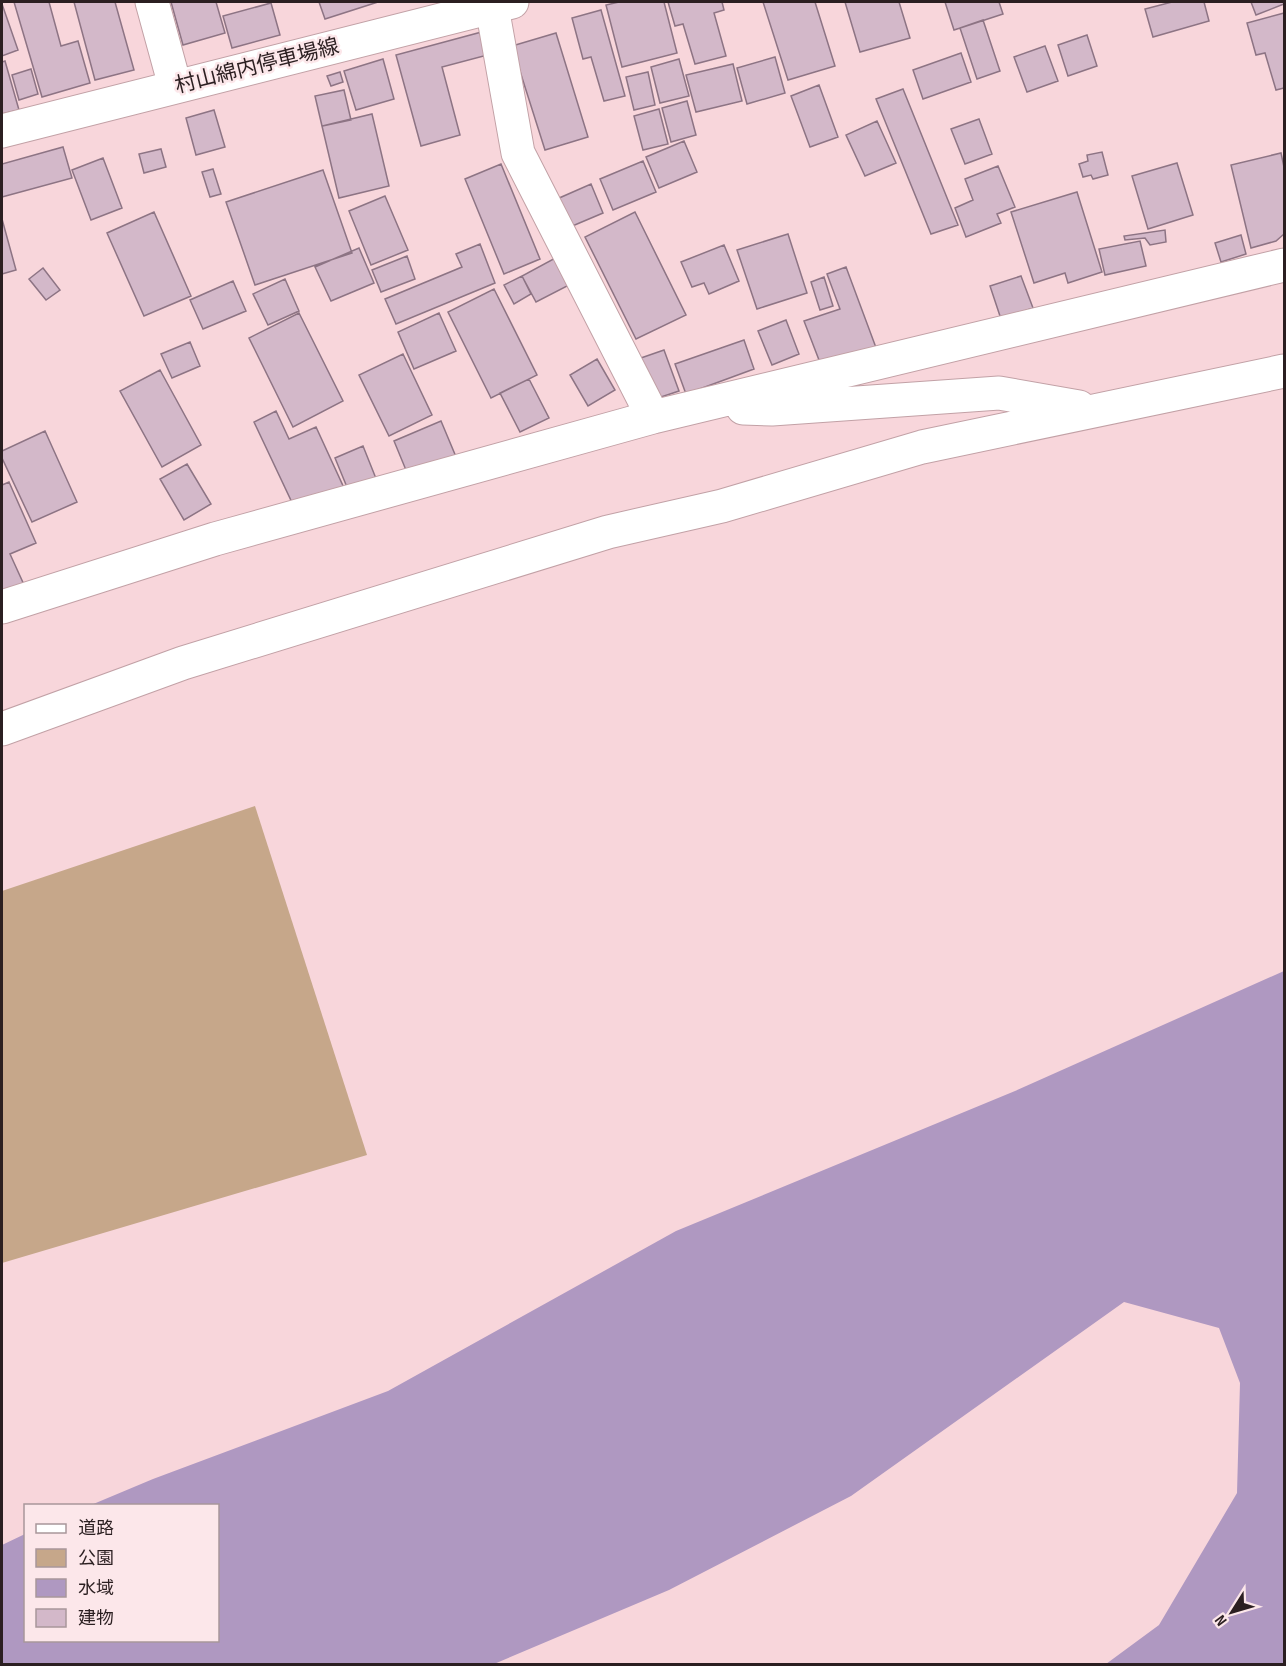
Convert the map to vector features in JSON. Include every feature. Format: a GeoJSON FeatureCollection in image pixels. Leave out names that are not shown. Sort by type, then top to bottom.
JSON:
{"type":"FeatureCollection","features":[{"type":"Feature","properties":{"kind":"street"},"geometry":{"type":"LineString","coordinates":[[152,2],[175,86]]}},
{"type":"Feature","properties":{"kind":"street"},"geometry":{"type":"LineString","coordinates":[[502,4],[518,153],[653,417]]}},
{"type":"Feature","properties":{"kind":"street","name":"村山綿内停車場線"},"geometry":{"type":"LineString","coordinates":[[2,132],[502,4]]}},
{"type":"Feature","properties":{"kind":"street"},"geometry":{"type":"LineString","coordinates":[[2,607],[215,539],[653,417],[1284,265]]}},
{"type":"Feature","properties":{"kind":"street"},"geometry":{"type":"LineString","coordinates":[[2,729],[183,663],[608,532],[723,506],[922,447],[1284,371]]}},
{"type":"Feature","properties":{"kind":"street"},"geometry":{"type":"LineString","coordinates":[[702,405],[772,409],[999,393],[1099,410]]}},
{"type":"Feature","properties":{"kind":"green space"},"geometry":{"type":"Polygon","coordinates":[[[255,806],[367,1155],[2,1263],[2,891],[255,806]]]}},
{"type":"Feature","properties":{"kind":"water"},"geometry":{"type":"Polygon","coordinates":[[[1284,971],[1284,1664],[1106,1664],[1159,1625],[1237,1493],[1240,1383],[1219,1328],[1124,1302],[851,1496],[669,1590],[494,1664],[2,1664],[2,1545],[24,1534],[24,1642],[219,1642],[219,1504],[93,1504],[153,1479],[388,1391],[676,1231],[1015,1091],[1284,971]]]}},
{"type":"Feature","properties":{"kind":"building"},"geometry":{"type":"Polygon","coordinates":[[[14,2],[49,2],[61,46],[78,41],[90,83],[42,97],[14,2]]]}},
{"type":"Feature","properties":{"kind":"building"},"geometry":{"type":"Polygon","coordinates":[[[74,2],[115,2],[134,70],[95,80],[74,2]]]}},
{"type":"Feature","properties":{"kind":"building"},"geometry":{"type":"Polygon","coordinates":[[[171,2],[216,2],[225,33],[183,45],[171,2]]]}},
{"type":"Feature","properties":{"kind":"building"},"geometry":{"type":"Polygon","coordinates":[[[319,2],[378,2],[325,19],[319,2]]]}},
{"type":"Feature","properties":{"kind":"building"},"geometry":{"type":"Polygon","coordinates":[[[619,2],[664,2],[677,53],[622,67],[606,5],[619,2]]]}},
{"type":"Feature","properties":{"kind":"building"},"geometry":{"type":"Polygon","coordinates":[[[668,2],[722,2],[724,10],[714,13],[726,56],[695,64],[683,24],[675,26],[668,2]]]}},
{"type":"Feature","properties":{"kind":"building"},"geometry":{"type":"Polygon","coordinates":[[[763,2],[815,2],[835,66],[788,80],[763,2]]]}},
{"type":"Feature","properties":{"kind":"building"},"geometry":{"type":"Polygon","coordinates":[[[845,2],[899,2],[910,38],[860,52],[845,2]]]}},
{"type":"Feature","properties":{"kind":"building"},"geometry":{"type":"Polygon","coordinates":[[[945,2],[999,2],[1003,14],[954,30],[945,2]]]}},
{"type":"Feature","properties":{"kind":"building"},"geometry":{"type":"Polygon","coordinates":[[[1172,2],[1204,2],[1209,21],[1153,37],[1145,9],[1172,2]]]}},
{"type":"Feature","properties":{"kind":"building"},"geometry":{"type":"Polygon","coordinates":[[[1251,2],[1284,2],[1284,4],[1256,15],[1251,2]]]}},
{"type":"Feature","properties":{"kind":"building"},"geometry":{"type":"Polygon","coordinates":[[[271,3],[280,35],[232,48],[223,16],[271,3]]]}},
{"type":"Feature","properties":{"kind":"building"},"geometry":{"type":"Polygon","coordinates":[[[2,4],[18,50],[2,56],[2,4]]]}},
{"type":"Feature","properties":{"kind":"building"},"geometry":{"type":"Polygon","coordinates":[[[601,10],[625,96],[604,101],[591,57],[583,59],[572,18],[601,10]]]}},
{"type":"Feature","properties":{"kind":"building"},"geometry":{"type":"Polygon","coordinates":[[[1284,13],[1284,88],[1276,90],[1265,53],[1256,55],[1247,23],[1284,13]]]}},
{"type":"Feature","properties":{"kind":"building"},"geometry":{"type":"Polygon","coordinates":[[[983,20],[1000,71],[977,79],[960,28],[983,20]]]}},
{"type":"Feature","properties":{"kind":"building"},"geometry":{"type":"Polygon","coordinates":[[[489,30],[495,53],[442,67],[460,135],[421,146],[396,55],[489,30]]]}},
{"type":"Feature","properties":{"kind":"building"},"geometry":{"type":"Polygon","coordinates":[[[556,33],[588,137],[545,150],[512,46],[556,33]]]}},
{"type":"Feature","properties":{"kind":"building"},"geometry":{"type":"Polygon","coordinates":[[[1087,35],[1097,66],[1068,76],[1058,45],[1087,35]]]}},
{"type":"Feature","properties":{"kind":"building"},"geometry":{"type":"Polygon","coordinates":[[[1045,46],[1058,81],[1027,92],[1014,57],[1045,46]]]}},
{"type":"Feature","properties":{"kind":"building"},"geometry":{"type":"Polygon","coordinates":[[[961,53],[971,82],[923,99],[913,70],[961,53]]]}},
{"type":"Feature","properties":{"kind":"building"},"geometry":{"type":"Polygon","coordinates":[[[775,57],[785,93],[747,104],[737,68],[775,57]]]}},
{"type":"Feature","properties":{"kind":"building"},"geometry":{"type":"Polygon","coordinates":[[[383,59],[394,99],[356,110],[344,71],[383,59]]]}},
{"type":"Feature","properties":{"kind":"building"},"geometry":{"type":"Polygon","coordinates":[[[679,59],[689,96],[660,103],[651,67],[679,59]]]}},
{"type":"Feature","properties":{"kind":"building"},"geometry":{"type":"Polygon","coordinates":[[[5,61],[19,110],[2,114],[2,62],[5,61]]]}},
{"type":"Feature","properties":{"kind":"building"},"geometry":{"type":"Polygon","coordinates":[[[733,64],[742,101],[696,112],[686,75],[733,64]]]}},
{"type":"Feature","properties":{"kind":"building"},"geometry":{"type":"Polygon","coordinates":[[[31,69],[38,94],[19,100],[12,75],[31,69]]]}},
{"type":"Feature","properties":{"kind":"building"},"geometry":{"type":"Polygon","coordinates":[[[340,72],[343,82],[331,86],[327,76],[340,72]]]}},
{"type":"Feature","properties":{"kind":"building"},"geometry":{"type":"Polygon","coordinates":[[[648,72],[655,105],[634,110],[626,77],[648,72]]]}},
{"type":"Feature","properties":{"kind":"building"},"geometry":{"type":"Polygon","coordinates":[[[819,85],[838,137],[810,147],[791,96],[819,85]]]}},
{"type":"Feature","properties":{"kind":"building"},"geometry":{"type":"Polygon","coordinates":[[[903,89],[958,225],[931,234],[876,99],[903,89]]]}},
{"type":"Feature","properties":{"kind":"building"},"geometry":{"type":"Polygon","coordinates":[[[344,90],[351,120],[322,126],[315,96],[344,90]]]}},
{"type":"Feature","properties":{"kind":"building"},"geometry":{"type":"Polygon","coordinates":[[[687,101],[696,135],[671,142],[662,108],[687,101]]]}},
{"type":"Feature","properties":{"kind":"building"},"geometry":{"type":"Polygon","coordinates":[[[659,109],[668,144],[643,150],[634,116],[659,109]]]}},
{"type":"Feature","properties":{"kind":"building"},"geometry":{"type":"Polygon","coordinates":[[[214,110],[225,147],[196,155],[186,118],[214,110]]]}},
{"type":"Feature","properties":{"kind":"building"},"geometry":{"type":"Polygon","coordinates":[[[372,114],[389,186],[339,198],[322,126],[372,114]]]}},
{"type":"Feature","properties":{"kind":"building"},"geometry":{"type":"Polygon","coordinates":[[[979,119],[992,154],[965,164],[951,129],[979,119]]]}},
{"type":"Feature","properties":{"kind":"building"},"geometry":{"type":"Polygon","coordinates":[[[877,121],[896,163],[865,176],[846,135],[877,121]]]}},
{"type":"Feature","properties":{"kind":"building"},"geometry":{"type":"Polygon","coordinates":[[[684,141],[697,172],[659,188],[646,157],[684,141]]]}},
{"type":"Feature","properties":{"kind":"building"},"geometry":{"type":"Polygon","coordinates":[[[63,147],[72,178],[2,197],[2,164],[63,147]]]}},
{"type":"Feature","properties":{"kind":"building"},"geometry":{"type":"Polygon","coordinates":[[[161,149],[166,167],[144,173],[139,154],[161,149]]]}},
{"type":"Feature","properties":{"kind":"building"},"geometry":{"type":"Polygon","coordinates":[[[1102,152],[1108,175],[1093,179],[1091,175],[1083,177],[1079,164],[1088,161],[1087,155],[1102,152]]]}},
{"type":"Feature","properties":{"kind":"building"},"geometry":{"type":"Polygon","coordinates":[[[1281,153],[1284,167],[1284,234],[1276,241],[1251,248],[1231,165],[1281,153]]]}},
{"type":"Feature","properties":{"kind":"building"},"geometry":{"type":"Polygon","coordinates":[[[103,158],[122,208],[91,220],[72,170],[103,158]]]}},
{"type":"Feature","properties":{"kind":"building"},"geometry":{"type":"Polygon","coordinates":[[[643,161],[656,192],[613,210],[600,179],[643,161]]]}},
{"type":"Feature","properties":{"kind":"building"},"geometry":{"type":"Polygon","coordinates":[[[1177,163],[1193,215],[1148,229],[1132,176],[1177,163]]]}},
{"type":"Feature","properties":{"kind":"building"},"geometry":{"type":"Polygon","coordinates":[[[501,164],[540,259],[504,274],[465,179],[501,164]]]}},
{"type":"Feature","properties":{"kind":"building"},"geometry":{"type":"Polygon","coordinates":[[[998,166],[1015,207],[997,214],[1001,223],[966,237],[955,208],[973,200],[965,179],[998,166]]]}},
{"type":"Feature","properties":{"kind":"building"},"geometry":{"type":"Polygon","coordinates":[[[213,169],[221,194],[210,197],[202,172],[213,169]]]}},
{"type":"Feature","properties":{"kind":"building"},"geometry":{"type":"Polygon","coordinates":[[[323,170],[352,253],[255,285],[226,202],[323,170]]]}},
{"type":"Feature","properties":{"kind":"building"},"geometry":{"type":"Polygon","coordinates":[[[591,184],[603,213],[570,227],[557,199],[591,184]]]}},
{"type":"Feature","properties":{"kind":"building"},"geometry":{"type":"Polygon","coordinates":[[[1077,192],[1102,272],[1068,283],[1065,273],[1034,283],[1011,212],[1077,192]]]}},
{"type":"Feature","properties":{"kind":"building"},"geometry":{"type":"Polygon","coordinates":[[[385,196],[408,250],[371,265],[349,211],[385,196]]]}},
{"type":"Feature","properties":{"kind":"building"},"geometry":{"type":"Polygon","coordinates":[[[154,212],[191,296],[144,316],[107,233],[154,212]]]}},
{"type":"Feature","properties":{"kind":"building"},"geometry":{"type":"Polygon","coordinates":[[[635,212],[686,315],[636,339],[585,237],[635,212]]]}},
{"type":"Feature","properties":{"kind":"building"},"geometry":{"type":"Polygon","coordinates":[[[2,219],[16,270],[2,274],[2,219]]]}},
{"type":"Feature","properties":{"kind":"building"},"geometry":{"type":"Polygon","coordinates":[[[1165,230],[1166,242],[1150,245],[1145,238],[1125,240],[1124,236],[1165,230]]]}},
{"type":"Feature","properties":{"kind":"building"},"geometry":{"type":"Polygon","coordinates":[[[788,234],[807,293],[757,309],[737,250],[788,234]]]}},
{"type":"Feature","properties":{"kind":"building"},"geometry":{"type":"Polygon","coordinates":[[[1241,235],[1246,254],[1221,262],[1215,243],[1241,235]]]}},
{"type":"Feature","properties":{"kind":"building"},"geometry":{"type":"Polygon","coordinates":[[[1140,241],[1146,266],[1105,275],[1099,249],[1140,241]]]}},
{"type":"Feature","properties":{"kind":"building"},"geometry":{"type":"Polygon","coordinates":[[[480,244],[495,283],[396,324],[385,299],[462,267],[456,254],[480,244]]]}},
{"type":"Feature","properties":{"kind":"building"},"geometry":{"type":"Polygon","coordinates":[[[724,245],[739,281],[709,294],[704,283],[692,287],[681,262],[724,245]]]}},
{"type":"Feature","properties":{"kind":"building"},"geometry":{"type":"Polygon","coordinates":[[[359,248],[374,283],[331,301],[315,267],[359,248]]]}},
{"type":"Feature","properties":{"kind":"building"},"geometry":{"type":"Polygon","coordinates":[[[407,256],[415,279],[381,292],[372,270],[407,256]]]}},
{"type":"Feature","properties":{"kind":"building"},"geometry":{"type":"Polygon","coordinates":[[[559,256],[573,283],[536,302],[522,276],[559,256]]]}},
{"type":"Feature","properties":{"kind":"building"},"geometry":{"type":"Polygon","coordinates":[[[846,267],[878,353],[824,373],[804,321],[840,309],[827,274],[846,267]]]}},
{"type":"Feature","properties":{"kind":"building"},"geometry":{"type":"Polygon","coordinates":[[[43,268],[60,290],[46,300],[29,279],[43,268]]]}},
{"type":"Feature","properties":{"kind":"building"},"geometry":{"type":"Polygon","coordinates":[[[522,276],[531,294],[514,304],[504,285],[522,276]]]}},
{"type":"Feature","properties":{"kind":"building"},"geometry":{"type":"Polygon","coordinates":[[[1021,276],[1033,308],[1001,319],[990,286],[1021,276]]]}},
{"type":"Feature","properties":{"kind":"building"},"geometry":{"type":"Polygon","coordinates":[[[824,277],[833,306],[820,310],[811,282],[824,277]]]}},
{"type":"Feature","properties":{"kind":"building"},"geometry":{"type":"Polygon","coordinates":[[[285,279],[299,311],[268,325],[253,294],[285,279]]]}},
{"type":"Feature","properties":{"kind":"building"},"geometry":{"type":"Polygon","coordinates":[[[233,281],[246,311],[203,329],[190,300],[233,281]]]}},
{"type":"Feature","properties":{"kind":"building"},"geometry":{"type":"Polygon","coordinates":[[[494,289],[537,375],[491,398],[448,312],[494,289]]]}},
{"type":"Feature","properties":{"kind":"building"},"geometry":{"type":"Polygon","coordinates":[[[299,313],[343,401],[293,427],[249,338],[299,313]]]}},
{"type":"Feature","properties":{"kind":"building"},"geometry":{"type":"Polygon","coordinates":[[[439,313],[456,351],[414,369],[398,332],[439,313]]]}},
{"type":"Feature","properties":{"kind":"building"},"geometry":{"type":"Polygon","coordinates":[[[786,320],[799,354],[772,365],[758,331],[786,320]]]}},
{"type":"Feature","properties":{"kind":"building"},"geometry":{"type":"Polygon","coordinates":[[[744,340],[754,369],[686,394],[675,364],[744,340]]]}},
{"type":"Feature","properties":{"kind":"building"},"geometry":{"type":"Polygon","coordinates":[[[190,342],[200,366],[172,378],[161,354],[190,342]]]}},
{"type":"Feature","properties":{"kind":"building"},"geometry":{"type":"Polygon","coordinates":[[[664,350],[679,391],[652,400],[638,359],[664,350]]]}},
{"type":"Feature","properties":{"kind":"building"},"geometry":{"type":"Polygon","coordinates":[[[403,354],[432,415],[389,436],[359,375],[403,354]]]}},
{"type":"Feature","properties":{"kind":"building"},"geometry":{"type":"Polygon","coordinates":[[[597,359],[615,390],[588,406],[570,375],[597,359]]]}},
{"type":"Feature","properties":{"kind":"building"},"geometry":{"type":"Polygon","coordinates":[[[160,370],[201,445],[162,467],[120,391],[160,370]]]}},
{"type":"Feature","properties":{"kind":"building"},"geometry":{"type":"Polygon","coordinates":[[[529,379],[549,418],[520,432],[500,393],[529,379]]]}},
{"type":"Feature","properties":{"kind":"building"},"geometry":{"type":"Polygon","coordinates":[[[276,411],[289,439],[316,427],[344,488],[296,511],[254,422],[276,411]]]}},
{"type":"Feature","properties":{"kind":"building"},"geometry":{"type":"Polygon","coordinates":[[[441,421],[459,464],[408,475],[394,441],[441,421]]]}},
{"type":"Feature","properties":{"kind":"building"},"geometry":{"type":"Polygon","coordinates":[[[45,431],[77,502],[32,522],[2,458],[2,451],[45,431]]]}},
{"type":"Feature","properties":{"kind":"building"},"geometry":{"type":"Polygon","coordinates":[[[363,446],[377,481],[349,492],[335,458],[363,446]]]}},
{"type":"Feature","properties":{"kind":"building"},"geometry":{"type":"Polygon","coordinates":[[[187,464],[211,504],[184,520],[160,479],[187,464]]]}},
{"type":"Feature","properties":{"kind":"building"},"geometry":{"type":"Polygon","coordinates":[[[9,482],[36,543],[10,554],[25,587],[2,598],[2,485],[9,482]]]}}]}
